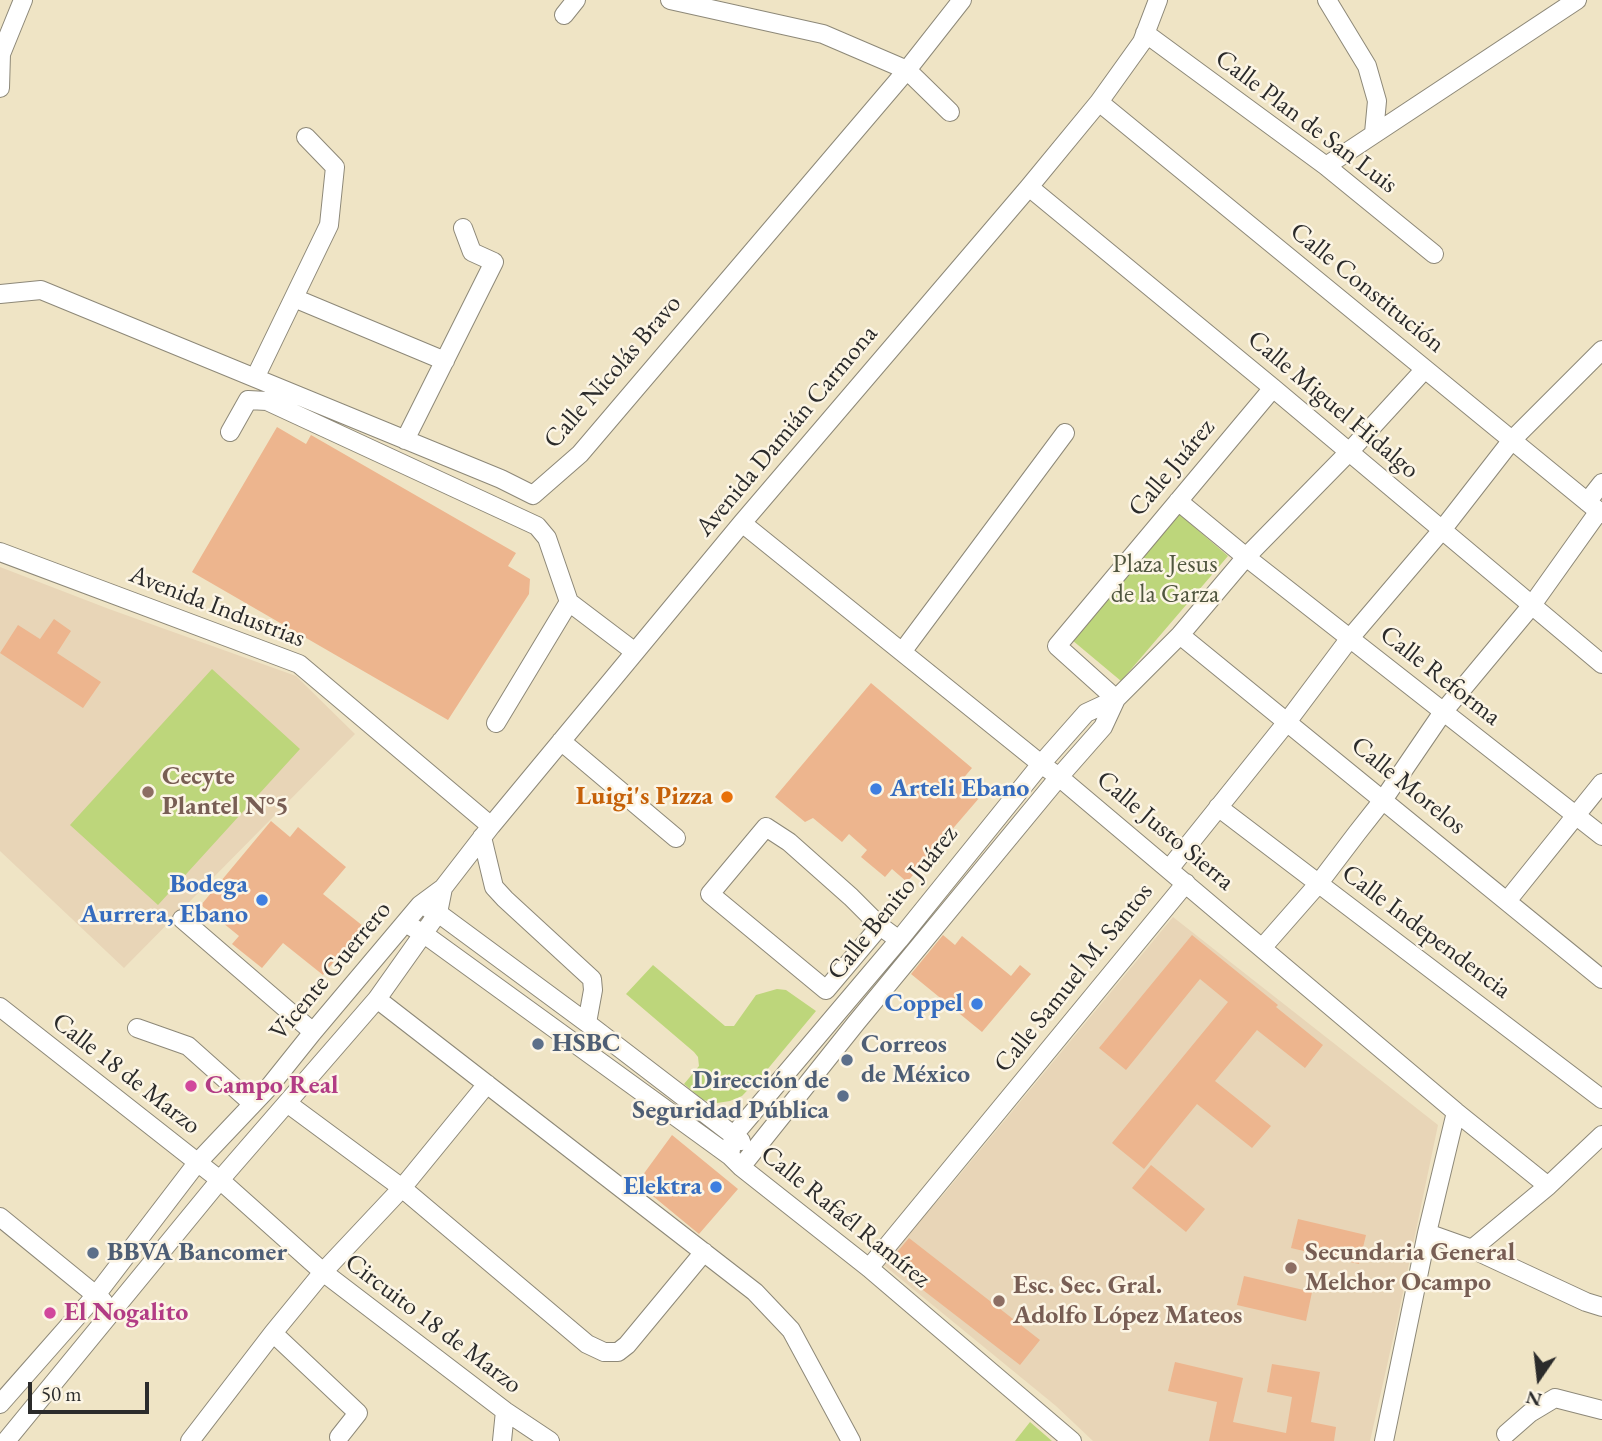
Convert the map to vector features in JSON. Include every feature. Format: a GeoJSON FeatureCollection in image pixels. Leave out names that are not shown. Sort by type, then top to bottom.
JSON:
{"type":"FeatureCollection","features":[{"type":"Feature","properties":{"kind":"street"},"geometry":{"type":"LineString","coordinates":[[0,88],[1,54],[23,0]]}},
{"type":"Feature","properties":{"kind":"street"},"geometry":{"type":"LineString","coordinates":[[564,15],[576,0]]}},
{"type":"Feature","properties":{"kind":"street"},"geometry":{"type":"LineString","coordinates":[[670,0],[823,34],[907,70],[950,112]]}},
{"type":"Feature","properties":{"kind":"street","name":"Calle Nicolás Bravo"},"geometry":{"type":"LineString","coordinates":[[0,294],[41,290],[501,479],[533,495],[580,454],[907,70],[962,0]]}},
{"type":"Feature","properties":{"kind":"street","name":"Avenida Damián Carmona"},"geometry":{"type":"LineString","coordinates":[[420,905],[443,888],[486,831],[742,523],[1030,187],[1099,102],[1142,41],[1158,0]]}},
{"type":"Feature","properties":{"kind":"street"},"geometry":{"type":"LineString","coordinates":[[1326,166],[1577,0]]}},
{"type":"Feature","properties":{"kind":"street"},"geometry":{"type":"LineString","coordinates":[[1329,1],[1367,65],[1377,101],[1374,133]]}},
{"type":"Feature","properties":{"kind":"street","name":"Calle Plan de San Luis"},"geometry":{"type":"LineString","coordinates":[[1145,33],[1326,166],[1434,254]]}},
{"type":"Feature","properties":{"kind":"street","name":"Calle Constitución"},"geometry":{"type":"LineString","coordinates":[[1099,102],[1596,509]]}},
{"type":"Feature","properties":{"kind":"street"},"geometry":{"type":"LineString","coordinates":[[255,378],[328,225],[335,167],[306,137]]}},
{"type":"Feature","properties":{"kind":"street","name":"Calle Miguel Hidalgo"},"geometry":{"type":"LineString","coordinates":[[1030,187],[1602,664]]}},
{"type":"Feature","properties":{"kind":"street"},"geometry":{"type":"LineString","coordinates":[[405,440],[494,262],[472,253],[463,228]]}},
{"type":"Feature","properties":{"kind":"street"},"geometry":{"type":"LineString","coordinates":[[295,298],[445,361]]}},
{"type":"Feature","properties":{"kind":"street"},"geometry":{"type":"LineString","coordinates":[[1169,869],[1287,722],[1350,638],[1442,530],[1512,440],[1602,350]]}},
{"type":"Feature","properties":{"kind":"street","name":"Calle Benito Juárez"},"geometry":{"type":"LineString","coordinates":[[733,1136],[841,1010],[1041,764],[1086,713],[1116,699],[1180,635],[1246,557],[1349,452],[1425,369]]}},
{"type":"Feature","properties":{"kind":"street","name":"Calle Juárez"},"geometry":{"type":"LineString","coordinates":[[1116,699],[1056,646],[1273,388]]}},
{"type":"Feature","properties":{"kind":"street"},"geometry":{"type":"LineString","coordinates":[[230,432],[248,400],[267,401],[537,526],[547,538],[569,601],[635,652]]}},
{"type":"Feature","properties":{"kind":"street"},"geometry":{"type":"LineString","coordinates":[[902,652],[1065,433]]}},
{"type":"Feature","properties":{"kind":"street"},"geometry":{"type":"LineString","coordinates":[[1262,948],[1319,883],[1383,800],[1443,712],[1532,605],[1596,509],[1602,483]]}},
{"type":"Feature","properties":{"kind":"street","name":"Calle Reforma"},"geometry":{"type":"LineString","coordinates":[[1178,501],[1602,836]]}},
{"type":"Feature","properties":{"kind":"street","name":"Calle Justo Sierra"},"geometry":{"type":"LineString","coordinates":[[742,523],[1059,777],[1456,1112],[1548,1186]]}},
{"type":"Feature","properties":{"kind":"street","name":"Avenida Industrias"},"geometry":{"type":"LineString","coordinates":[[0,552],[299,664],[486,831]]}},
{"type":"Feature","properties":{"kind":"street"},"geometry":{"type":"LineString","coordinates":[[496,723],[569,601]]}},
{"type":"Feature","properties":{"kind":"street","name":"Calle Morelos"},"geometry":{"type":"LineString","coordinates":[[1180,635],[1602,979]]}},
{"type":"Feature","properties":{"kind":"street","name":"Calle Benito Juárez"},"geometry":{"type":"LineString","coordinates":[[735,1161],[753,1149],[1103,727],[1116,699]]}},
{"type":"Feature","properties":{"kind":"street"},"geometry":{"type":"LineString","coordinates":[[561,741],[676,838]]}},
{"type":"Feature","properties":{"kind":"street"},"geometry":{"type":"LineString","coordinates":[[1507,901],[1602,783]]}},
{"type":"Feature","properties":{"kind":"street","name":"Calle Independencia"},"geometry":{"type":"LineString","coordinates":[[1218,807],[1602,1099]]}},
{"type":"Feature","properties":{"kind":"street"},"geometry":{"type":"LineString","coordinates":[[880,926],[826,989],[710,894],[766,827],[789,842],[880,926],[899,940]]}},
{"type":"Feature","properties":{"kind":"street"},"geometry":{"type":"LineString","coordinates":[[486,831],[494,887],[592,979],[593,990],[587,1023]]}},
{"type":"Feature","properties":{"kind":"street","name":"Calle Samuel M. Santos"},"geometry":{"type":"LineString","coordinates":[[869,1268],[1186,883]]}},
{"type":"Feature","properties":{"kind":"street","name":"Avenida Damián Carmona"},"geometry":{"type":"LineString","coordinates":[[438,913],[443,888]]}},
{"type":"Feature","properties":{"kind":"street","name":"Calle Rafaél Ramírez"},"geometry":{"type":"LineString","coordinates":[[420,905],[438,913],[753,1149]]}},
{"type":"Feature","properties":{"kind":"street","name":"Vicente Guerrero"},"geometry":{"type":"LineString","coordinates":[[0,1404],[96,1295],[197,1163],[269,1087],[420,905]]}},
{"type":"Feature","properties":{"kind":"street","name":"Vicente Guerrero"},"geometry":{"type":"LineString","coordinates":[[6,1441],[220,1180],[377,999],[438,913]]}},
{"type":"Feature","properties":{"kind":"street"},"geometry":{"type":"LineString","coordinates":[[183,919],[313,1032]]}},
{"type":"Feature","properties":{"kind":"street","name":"Calle Rafaél Ramírez"},"geometry":{"type":"LineString","coordinates":[[405,923],[424,934],[735,1161],[869,1268],[1072,1441]]}},
{"type":"Feature","properties":{"kind":"street"},"geometry":{"type":"LineString","coordinates":[[377,999],[755,1292],[791,1330],[851,1441]]}},
{"type":"Feature","properties":{"kind":"street","name":"Calle 18 de Marzo"},"geometry":{"type":"LineString","coordinates":[[0,1007],[220,1180],[323,1272]]}},
{"type":"Feature","properties":{"kind":"street"},"geometry":{"type":"LineString","coordinates":[[841,1010],[856,1023]]}},
{"type":"Feature","properties":{"kind":"street"},"geometry":{"type":"LineString","coordinates":[[137,1028],[188,1046],[253,1104]]}},
{"type":"Feature","properties":{"kind":"street"},"geometry":{"type":"LineString","coordinates":[[323,1272],[402,1188],[487,1084]]}},
{"type":"Feature","properties":{"kind":"street"},"geometry":{"type":"LineString","coordinates":[[287,1103],[402,1188],[587,1343],[604,1352],[618,1352],[627,1345],[704,1252]]}},
{"type":"Feature","properties":{"kind":"street"},"geometry":{"type":"LineString","coordinates":[[1384,1441],[1427,1233],[1456,1112]]}},
{"type":"Feature","properties":{"kind":"street"},"geometry":{"type":"LineString","coordinates":[[1472,1249],[1548,1186],[1602,1135]]}},
{"type":"Feature","properties":{"kind":"street"},"geometry":{"type":"LineString","coordinates":[[733,1136],[735,1161]]}},
{"type":"Feature","properties":{"kind":"street"},"geometry":{"type":"LineString","coordinates":[[0,1217],[113,1310]]}},
{"type":"Feature","properties":{"kind":"street"},"geometry":{"type":"LineString","coordinates":[[1427,1233],[1472,1249],[1602,1307]]}},
{"type":"Feature","properties":{"kind":"street","name":"Circuito 18 de Marzo"},"geometry":{"type":"LineString","coordinates":[[190,1441],[272,1333],[323,1272],[505,1411],[550,1441]]}},
{"type":"Feature","properties":{"kind":"street"},"geometry":{"type":"LineString","coordinates":[[272,1333],[358,1413],[339,1437]]}},
{"type":"Feature","properties":{"kind":"street"},"geometry":{"type":"LineString","coordinates":[[1506,1434],[1530,1413],[1555,1398],[1602,1409]]}},
{"type":"Feature","properties":{"kind":"street"},"geometry":{"type":"LineString","coordinates":[[0,1410],[19,1425]]}},
{"type":"Feature","properties":{"kind":"street"},"geometry":{"type":"LineString","coordinates":[[502,1441],[505,1411]]}},
{"type":"Feature","properties":{"kind":"shaded area","name":"Cecyte Plantel N°5"},"geometry":{"type":"Polygon","coordinates":[[[0,567],[296,676],[355,734],[124,968],[0,851],[0,567]]]}},
{"type":"Feature","properties":{"kind":"shaded area"},"geometry":{"type":"Polygon","coordinates":[[[1173,917],[1438,1125],[1370,1441],[1093,1441],[1056,1406],[880,1262],[943,1195],[1173,917]]]}},
{"type":"Feature","properties":{"kind":"green space","name":"Plaza Jesus de la Garza"},"geometry":{"type":"Polygon","coordinates":[[[1179,514],[1228,556],[1121,681],[1072,640],[1179,514]]]}},
{"type":"Feature","properties":{"kind":"green space"},"geometry":{"type":"Polygon","coordinates":[[[212,669],[300,749],[158,905],[70,825],[212,669]]]}},
{"type":"Feature","properties":{"kind":"green space"},"geometry":{"type":"Polygon","coordinates":[[[653,965],[725,1026],[734,1026],[756,995],[777,989],[786,990],[816,1011],[742,1096],[717,1103],[703,1100],[684,1084],[699,1066],[698,1057],[626,994],[653,965]]]}},
{"type":"Feature","properties":{"kind":"green space"},"geometry":{"type":"Polygon","coordinates":[[[1030,1422],[1052,1441],[1015,1441],[1030,1422]]]}},
{"type":"Feature","properties":{"kind":"building"},"geometry":{"type":"Polygon","coordinates":[[[277,427],[306,444],[311,435],[516,553],[508,566],[530,579],[529,594],[448,720],[192,572],[277,427]]]}},
{"type":"Feature","properties":{"kind":"building"},"geometry":{"type":"Polygon","coordinates":[[[54,619],[71,631],[57,653],[101,682],[83,708],[0,653],[18,625],[40,639],[54,619]]]}},
{"type":"Feature","properties":{"kind":"building","name":"Arteli Ebano"},"geometry":{"type":"Polygon","coordinates":[[[871,683],[972,768],[961,781],[980,797],[907,882],[892,869],[885,877],[861,857],[867,850],[849,834],[842,842],[813,818],[805,822],[775,797],[871,683]]]}},
{"type":"Feature","properties":{"kind":"building","name":"Bodega Aurrera, Ebano"},"geometry":{"type":"Polygon","coordinates":[[[271,821],[290,837],[298,827],[346,867],[323,894],[363,926],[323,975],[283,943],[262,968],[232,944],[239,936],[201,905],[271,821]]]}},
{"type":"Feature","properties":{"kind":"building","name":"Coppel"},"geometry":{"type":"Polygon","coordinates":[[[943,935],[955,945],[962,936],[1011,976],[1020,965],[1031,974],[982,1032],[911,974],[943,935]]]}},
{"type":"Feature","properties":{"kind":"building"},"geometry":{"type":"Polygon","coordinates":[[[1192,935],[1323,1045],[1305,1068],[1257,1030],[1215,1081],[1271,1126],[1252,1148],[1197,1104],[1144,1169],[1112,1143],[1228,1002],[1200,979],[1126,1070],[1099,1048],[1192,935]]]}},
{"type":"Feature","properties":{"kind":"building"},"geometry":{"type":"Polygon","coordinates":[[[672,1135],[738,1189],[699,1234],[637,1183],[672,1135]]]}},
{"type":"Feature","properties":{"kind":"building"},"geometry":{"type":"Polygon","coordinates":[[[1151,1165],[1205,1209],[1186,1232],[1132,1188],[1151,1165]]]}},
{"type":"Feature","properties":{"kind":"building"},"geometry":{"type":"Polygon","coordinates":[[[1298,1219],[1366,1235],[1359,1264],[1291,1248],[1298,1219]]]}},
{"type":"Feature","properties":{"kind":"building"},"geometry":{"type":"Polygon","coordinates":[[[909,1238],[1040,1340],[1020,1365],[888,1263],[909,1238]]]}},
{"type":"Feature","properties":{"kind":"building"},"geometry":{"type":"Polygon","coordinates":[[[1244,1276],[1312,1292],[1306,1321],[1237,1305],[1244,1276]]]}},
{"type":"Feature","properties":{"kind":"building"},"geometry":{"type":"Polygon","coordinates":[[[1175,1362],[1243,1378],[1233,1422],[1286,1433],[1292,1397],[1267,1392],[1272,1364],[1320,1372],[1311,1422],[1336,1427],[1334,1441],[1209,1441],[1217,1402],[1168,1391],[1175,1362]]]}},
{"type":"Feature","properties":{"kind":"place","name":"Arteli Ebano"},"geometry":{"type":"Point","coordinates":[876,789]}},
{"type":"Feature","properties":{"kind":"place","name":"Cecyte Plantel N°5"},"geometry":{"type":"Point","coordinates":[148,792]}},
{"type":"Feature","properties":{"kind":"place","name":"Luigi's Pizza"},"geometry":{"type":"Point","coordinates":[727,797]}},
{"type":"Feature","properties":{"kind":"place","name":"Bodega Aurrera, Ebano"},"geometry":{"type":"Point","coordinates":[262,900]}},
{"type":"Feature","properties":{"kind":"place","name":"Coppel"},"geometry":{"type":"Point","coordinates":[977,1004]}},
{"type":"Feature","properties":{"kind":"place","name":"HSBC"},"geometry":{"type":"Point","coordinates":[538,1044]}},
{"type":"Feature","properties":{"kind":"place","name":"Correos de México"},"geometry":{"type":"Point","coordinates":[847,1060]}},
{"type":"Feature","properties":{"kind":"place","name":"Campo Real"},"geometry":{"type":"Point","coordinates":[191,1086]}},
{"type":"Feature","properties":{"kind":"place","name":"Dirección de Seguridad Pública"},"geometry":{"type":"Point","coordinates":[843,1096]}},
{"type":"Feature","properties":{"kind":"place","name":"Elektra"},"geometry":{"type":"Point","coordinates":[716,1187]}},
{"type":"Feature","properties":{"kind":"place","name":"BBVA Bancomer"},"geometry":{"type":"Point","coordinates":[93,1253]}},
{"type":"Feature","properties":{"kind":"place","name":"Secundaria General Melchor Ocampo"},"geometry":{"type":"Point","coordinates":[1291,1268]}},
{"type":"Feature","properties":{"kind":"place","name":"Esc. Sec. Gral. Adolfo López Mateos"},"geometry":{"type":"Point","coordinates":[999,1301]}},
{"type":"Feature","properties":{"kind":"place","name":"El Nogalito"},"geometry":{"type":"Point","coordinates":[50,1313]}}]}
